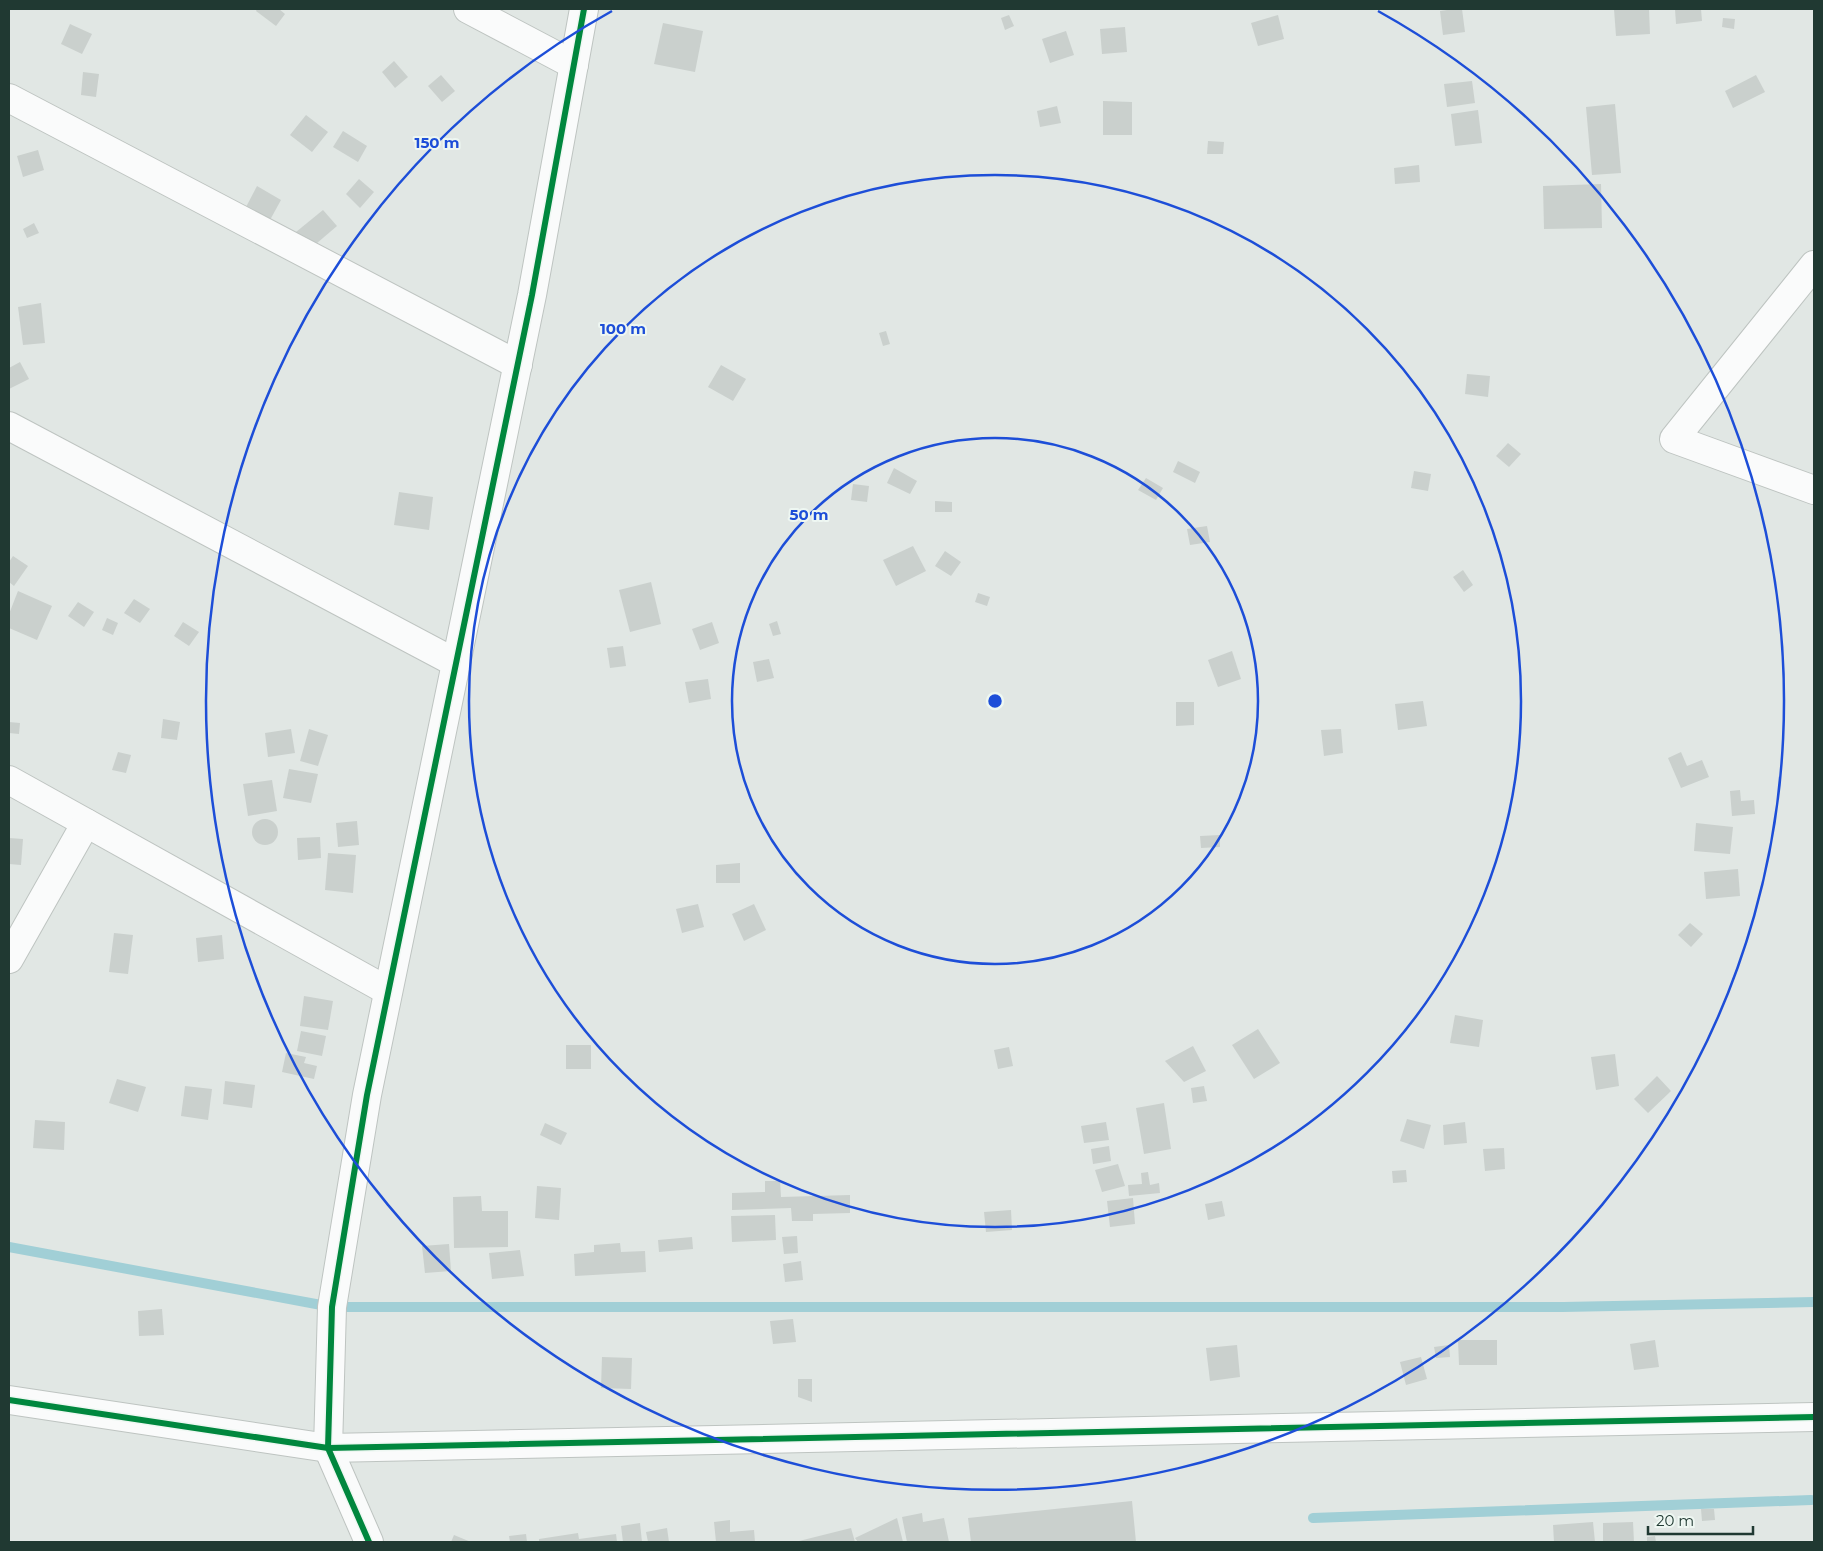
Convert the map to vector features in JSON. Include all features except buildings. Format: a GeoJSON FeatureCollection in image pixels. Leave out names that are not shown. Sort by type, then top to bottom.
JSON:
{"type":"FeatureCollection","features":[{"type":"Feature","properties":{"kind":"street"},"geometry":{"type":"LineString","coordinates":[[468,9],[574,65]]}},
{"type":"Feature","properties":{"kind":"street"},"geometry":{"type":"LineString","coordinates":[[368,1542],[328,1448],[332,1307],[367,1095],[518,366],[584,9]]}},
{"type":"Feature","properties":{"kind":"street"},"geometry":{"type":"LineString","coordinates":[[9,98],[518,366]]}},
{"type":"Feature","properties":{"kind":"street"},"geometry":{"type":"LineString","coordinates":[[1814,265],[1674,439],[1814,490]]}},
{"type":"Feature","properties":{"kind":"street"},"geometry":{"type":"LineString","coordinates":[[9,426],[456,662]]}},
{"type":"Feature","properties":{"kind":"street"},"geometry":{"type":"LineString","coordinates":[[9,780],[388,991]]}},
{"type":"Feature","properties":{"kind":"street"},"geometry":{"type":"LineString","coordinates":[[9,959],[86,823]]}},
{"type":"Feature","properties":{"kind":"street"},"geometry":{"type":"LineString","coordinates":[[9,1400],[328,1448],[1814,1417]]}},
{"type":"Feature","properties":{"kind":"waterway"},"geometry":{"type":"LineString","coordinates":[[9,1247],[332,1307],[1563,1307],[1814,1302]]}},
{"type":"Feature","properties":{"kind":"waterway"},"geometry":{"type":"LineString","coordinates":[[1313,1518],[1811,1500]]}},
{"type":"Feature","properties":{"kind":"cycle path"},"geometry":{"type":"LineString","coordinates":[[369,1542],[328,1448],[332,1307],[367,1095],[532,295],[584,9]]}},
{"type":"Feature","properties":{"kind":"cycle path"},"geometry":{"type":"LineString","coordinates":[[9,1400],[328,1448],[1814,1417]]}}]}
